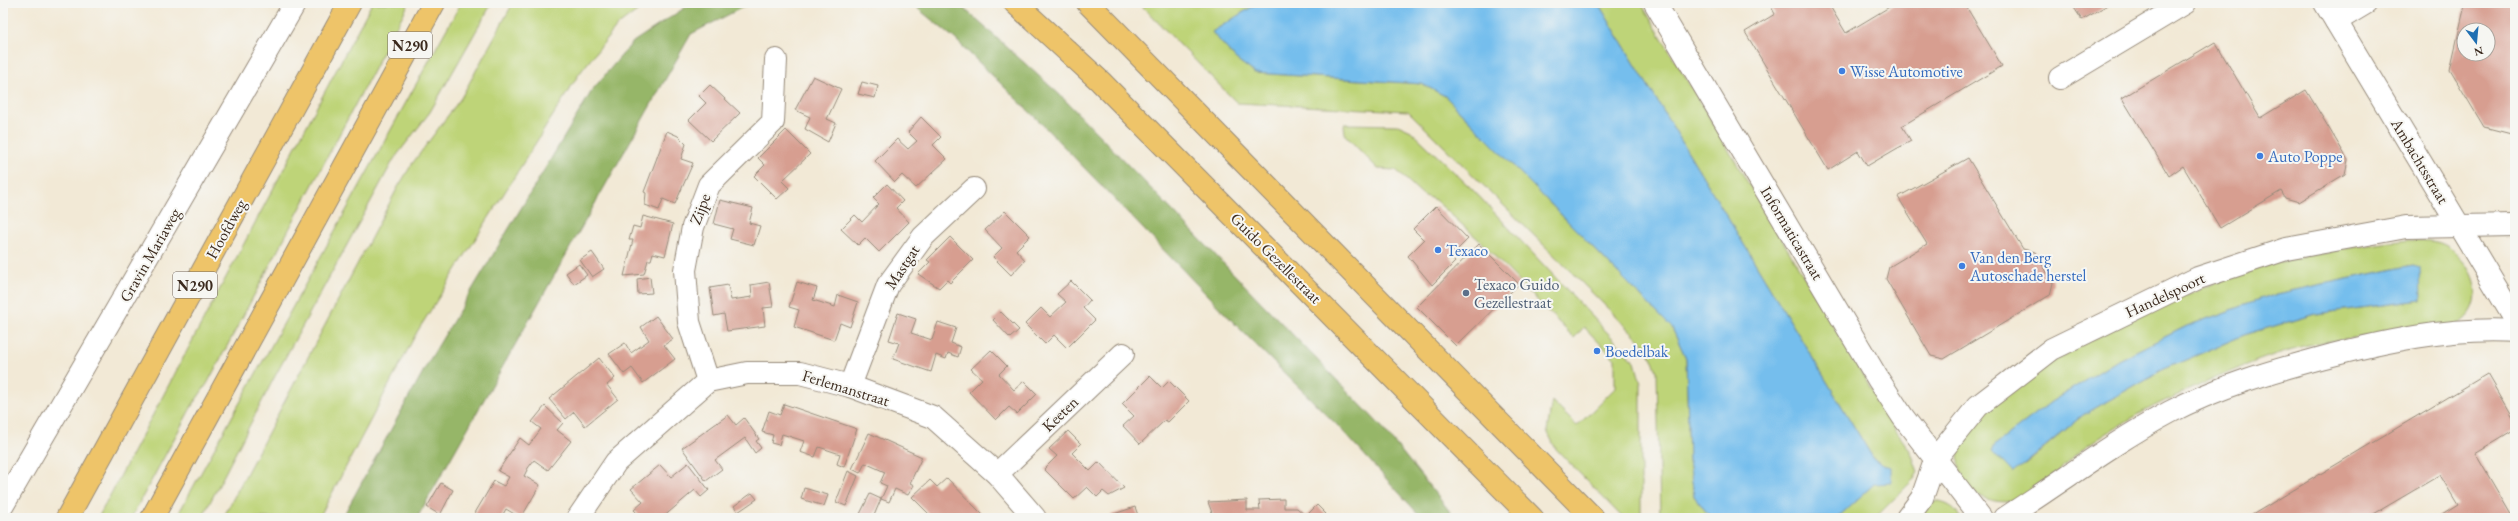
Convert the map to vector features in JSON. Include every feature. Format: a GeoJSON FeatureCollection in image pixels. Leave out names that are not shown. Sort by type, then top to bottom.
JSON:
{"type":"FeatureCollection","features":[{"type":"Feature","properties":{"kind":"main road","name":"Hoofdweg"},"geometry":{"type":"LineString","coordinates":[[67,518],[350,3]]}},
{"type":"Feature","properties":{"kind":"main road","name":"N290"},"geometry":{"type":"LineString","coordinates":[[152,518],[434,3]]}},
{"type":"Feature","properties":{"kind":"main road","name":"Guido Gezellestraat"},"geometry":{"type":"LineString","coordinates":[[1015,3],[1105,86],[1532,518]]}},
{"type":"Feature","properties":{"kind":"main road"},"geometry":{"type":"LineString","coordinates":[[1088,3],[1593,518]]}},
{"type":"Feature","properties":{"kind":"street","name":"Gravin Mariaweg"},"geometry":{"type":"LineString","coordinates":[[3,505],[295,3]]}},
{"type":"Feature","properties":{"kind":"street","name":"Informaticastraat"},"geometry":{"type":"LineString","coordinates":[[1655,3],[1878,380],[1903,417],[1936,458]]}},
{"type":"Feature","properties":{"kind":"street"},"geometry":{"type":"LineString","coordinates":[[2060,78],[2185,3]]}},
{"type":"Feature","properties":{"kind":"street"},"geometry":{"type":"LineString","coordinates":[[2330,12],[2366,3]]}},
{"type":"Feature","properties":{"kind":"street","name":"Ambachtsstraat"},"geometry":{"type":"LineString","coordinates":[[2330,12],[2515,319]]}},
{"type":"Feature","properties":{"kind":"street","name":"Zijpe"},"geometry":{"type":"LineString","coordinates":[[708,381],[689,322],[684,270],[693,227],[709,185],[773,122],[776,60]]}},
{"type":"Feature","properties":{"kind":"street","name":"Mastgat"},"geometry":{"type":"LineString","coordinates":[[850,386],[888,285],[923,237],[974,189]]}},
{"type":"Feature","properties":{"kind":"street","name":"Handelspoort"},"geometry":{"type":"LineString","coordinates":[[1906,518],[1922,498],[1936,458],[1978,406],[2052,349],[2198,278],[2286,249],[2406,227],[2515,225]]}},
{"type":"Feature","properties":{"kind":"street"},"geometry":{"type":"LineString","coordinates":[[2004,518],[2066,479],[2102,452],[2171,412],[2256,375],[2375,344],[2472,330],[2515,331]]}},
{"type":"Feature","properties":{"kind":"street","name":"Keeten"},"geometry":{"type":"LineString","coordinates":[[997,474],[1123,354]]}},
{"type":"Feature","properties":{"kind":"street","name":"Ferlemanstraat"},"geometry":{"type":"LineString","coordinates":[[578,518],[616,462],[708,381],[747,373],[800,373],[850,386],[933,418],[997,474],[1035,518]]}},
{"type":"Feature","properties":{"kind":"street"},"geometry":{"type":"LineString","coordinates":[[1936,458],[1981,518]]}},
{"type":"Feature","properties":{"kind":"green space"},"geometry":{"type":"Polygon","coordinates":[[[372,3],[409,3],[207,384],[193,404],[131,518],[98,518],[372,3]]]}},
{"type":"Feature","properties":{"kind":"green space"},"geometry":{"type":"Polygon","coordinates":[[[461,3],[492,3],[430,112],[394,159],[274,378],[202,518],[176,518],[461,3]]]}},
{"type":"Feature","properties":{"kind":"green space"},"geometry":{"type":"Polygon","coordinates":[[[513,3],[641,3],[645,5],[617,26],[579,74],[417,332],[319,518],[223,518],[398,187],[412,164],[461,98],[513,3]]]}},
{"type":"Feature","properties":{"kind":"green space"},"geometry":{"type":"Polygon","coordinates":[[[692,3],[751,3],[691,34],[417,518],[342,518],[429,361],[593,89],[633,42],[692,3]]]}},
{"type":"Feature","properties":{"kind":"green space"},"geometry":{"type":"Polygon","coordinates":[[[911,3],[958,3],[1060,95],[1381,426],[1455,518],[1422,518],[1339,427],[1237,326],[1040,122],[954,38],[911,3]]]}},
{"type":"Feature","properties":{"kind":"green space"},"geometry":{"type":"Polygon","coordinates":[[[1139,3],[1258,3],[1212,32],[1236,59],[1255,73],[1422,84],[1445,96],[1672,328],[1686,358],[1689,460],[1694,496],[1711,518],[1660,518],[1657,371],[1647,347],[1408,111],[1237,103],[1139,3]]]}},
{"type":"Feature","properties":{"kind":"green space"},"geometry":{"type":"Polygon","coordinates":[[[1598,3],[1641,3],[1896,431],[1911,452],[1918,472],[1914,479],[1875,518],[1837,518],[1874,484],[1882,465],[1873,458],[1598,3]]]}},
{"type":"Feature","properties":{"kind":"green space"},"geometry":{"type":"Polygon","coordinates":[[[1344,124],[1398,125],[1411,131],[1474,191],[1635,362],[1641,384],[1641,518],[1623,518],[1556,449],[1547,431],[1552,401],[1577,426],[1615,388],[1615,359],[1584,327],[1574,338],[1478,239],[1435,200],[1423,195],[1396,170],[1378,169],[1345,135],[1344,124]]]}},
{"type":"Feature","properties":{"kind":"green space"},"geometry":{"type":"Polygon","coordinates":[[[2409,240],[2436,242],[2453,251],[2466,265],[2474,282],[2476,292],[2475,301],[2467,317],[2454,326],[2443,329],[2324,342],[2287,351],[2250,364],[2167,400],[2128,420],[2079,452],[2037,489],[2022,499],[2016,501],[2002,502],[1981,497],[1970,490],[1966,484],[1961,473],[1961,444],[1984,412],[2024,380],[2073,350],[2127,322],[2222,280],[2290,259],[2409,240]],[[2413,265],[2276,294],[2187,326],[2118,360],[2051,402],[1995,445],[1992,451],[2025,464],[2083,415],[2162,370],[2244,335],[2315,314],[2421,300],[2413,265]]]}},
{"type":"Feature","properties":{"kind":"green space"},"geometry":{"type":"Polygon","coordinates":[[[1938,501],[1951,506],[1960,518],[1922,518],[1926,505],[1938,501]]]}},
{"type":"Feature","properties":{"kind":"water"},"geometry":{"type":"Polygon","coordinates":[[[1258,3],[1598,3],[1873,458],[1882,465],[1891,467],[1891,483],[1874,484],[1837,518],[1711,518],[1694,496],[1689,460],[1686,358],[1672,328],[1445,96],[1422,84],[1255,73],[1236,59],[1212,32],[1258,3]]]}},
{"type":"Feature","properties":{"kind":"water"},"geometry":{"type":"Polygon","coordinates":[[[2413,265],[2420,267],[2421,300],[2315,314],[2244,335],[2162,370],[2083,415],[2013,473],[1992,451],[1995,445],[2051,402],[2118,360],[2187,326],[2276,294],[2413,265]]]}},
{"type":"Feature","properties":{"kind":"building"},"geometry":{"type":"Polygon","coordinates":[[[1769,3],[1828,3],[1846,33],[1896,3],[1964,3],[2002,66],[1902,126],[1911,141],[1867,166],[1858,151],[1828,170],[1745,32],[1775,14],[1769,3]]]}},
{"type":"Feature","properties":{"kind":"building"},"geometry":{"type":"Polygon","coordinates":[[[2071,3],[2111,3],[2082,20],[2071,3]]]}},
{"type":"Feature","properties":{"kind":"building"},"geometry":{"type":"Polygon","coordinates":[[[2468,3],[2515,3],[2515,135],[2484,127],[2450,70],[2456,44],[2456,62],[2496,62],[2496,22],[2461,22],[2465,5],[2468,3]]]}},
{"type":"Feature","properties":{"kind":"building"},"geometry":{"type":"Polygon","coordinates":[[[2215,42],[2260,118],[2306,90],[2348,160],[2345,174],[2299,202],[2285,198],[2281,191],[2220,228],[2183,166],[2169,176],[2122,98],[2215,42]]]}},
{"type":"Feature","properties":{"kind":"building"},"geometry":{"type":"Polygon","coordinates":[[[813,76],[841,89],[827,119],[836,123],[828,142],[805,129],[810,117],[795,110],[813,76]]]}},
{"type":"Feature","properties":{"kind":"building"},"geometry":{"type":"Polygon","coordinates":[[[862,82],[878,86],[875,98],[858,94],[862,82]]]}},
{"type":"Feature","properties":{"kind":"building"},"geometry":{"type":"Polygon","coordinates":[[[710,85],[740,113],[711,141],[689,120],[706,103],[699,96],[710,85]]]}},
{"type":"Feature","properties":{"kind":"building"},"geometry":{"type":"Polygon","coordinates":[[[921,117],[941,137],[933,145],[947,159],[916,188],[902,175],[895,182],[875,161],[897,139],[908,149],[917,141],[908,132],[921,117]]]}},
{"type":"Feature","properties":{"kind":"building"},"geometry":{"type":"Polygon","coordinates":[[[786,130],[810,154],[782,181],[789,188],[777,199],[754,176],[765,165],[758,158],[786,130]]]}},
{"type":"Feature","properties":{"kind":"building"},"geometry":{"type":"Polygon","coordinates":[[[667,131],[678,136],[686,144],[681,159],[693,163],[675,204],[663,199],[659,210],[645,205],[646,193],[644,192],[667,131]]]}},
{"type":"Feature","properties":{"kind":"building"},"geometry":{"type":"Polygon","coordinates":[[[1968,158],[2023,249],[2035,252],[2053,283],[2050,295],[1944,359],[1931,356],[1886,279],[1889,267],[1927,244],[1898,197],[1968,158]]]}},
{"type":"Feature","properties":{"kind":"building"},"geometry":{"type":"Polygon","coordinates":[[[887,184],[903,201],[896,208],[909,222],[879,252],[865,238],[858,245],[841,229],[855,215],[862,222],[879,204],[873,198],[887,184]]]}},
{"type":"Feature","properties":{"kind":"building"},"geometry":{"type":"Polygon","coordinates":[[[720,200],[753,208],[749,223],[760,226],[754,245],[730,239],[733,229],[714,224],[720,200]]]}},
{"type":"Feature","properties":{"kind":"building"},"geometry":{"type":"Polygon","coordinates":[[[1436,206],[1468,239],[1450,257],[1455,262],[1432,285],[1408,256],[1424,240],[1413,229],[1436,206]]]}},
{"type":"Feature","properties":{"kind":"building"},"geometry":{"type":"Polygon","coordinates":[[[1005,211],[1030,236],[1016,250],[1025,260],[1011,275],[993,257],[1002,248],[985,230],[1005,211]]]}},
{"type":"Feature","properties":{"kind":"building"},"geometry":{"type":"Polygon","coordinates":[[[643,216],[673,224],[665,256],[653,253],[651,260],[648,260],[644,274],[624,276],[633,240],[629,240],[633,226],[640,228],[643,216]]]}},
{"type":"Feature","properties":{"kind":"building"},"geometry":{"type":"Polygon","coordinates":[[[950,237],[973,260],[950,283],[947,280],[939,288],[918,274],[930,262],[927,260],[950,237]]]}},
{"type":"Feature","properties":{"kind":"building"},"geometry":{"type":"Polygon","coordinates":[[[1479,244],[1519,284],[1456,346],[1417,307],[1479,244]]]}},
{"type":"Feature","properties":{"kind":"building"},"geometry":{"type":"Polygon","coordinates":[[[592,252],[604,269],[592,277],[580,260],[592,252]]]}},
{"type":"Feature","properties":{"kind":"building"},"geometry":{"type":"Polygon","coordinates":[[[579,264],[587,275],[574,284],[566,273],[579,264]]]}},
{"type":"Feature","properties":{"kind":"building"},"geometry":{"type":"Polygon","coordinates":[[[650,277],[652,293],[638,294],[637,279],[650,277]]]}},
{"type":"Feature","properties":{"kind":"building"},"geometry":{"type":"Polygon","coordinates":[[[1071,281],[1090,300],[1083,308],[1095,320],[1067,348],[1054,335],[1045,344],[1025,324],[1041,308],[1050,317],[1066,302],[1057,294],[1071,281]]]}},
{"type":"Feature","properties":{"kind":"building"},"geometry":{"type":"Polygon","coordinates":[[[769,282],[773,307],[763,308],[765,326],[727,331],[724,314],[714,316],[710,288],[728,285],[731,300],[752,297],[751,285],[769,282]]]}},
{"type":"Feature","properties":{"kind":"building"},"geometry":{"type":"Polygon","coordinates":[[[797,282],[817,288],[813,300],[835,307],[838,295],[858,302],[850,327],[840,323],[834,340],[794,327],[799,310],[789,307],[797,282]]]}},
{"type":"Feature","properties":{"kind":"building"},"geometry":{"type":"Polygon","coordinates":[[[1001,312],[1019,330],[1010,338],[993,320],[1001,312]]]}},
{"type":"Feature","properties":{"kind":"building"},"geometry":{"type":"Polygon","coordinates":[[[898,313],[916,319],[911,333],[932,340],[938,322],[956,328],[951,343],[961,347],[958,357],[948,353],[946,359],[936,355],[931,372],[893,359],[899,343],[889,340],[898,313]]]}},
{"type":"Feature","properties":{"kind":"building"},"geometry":{"type":"Polygon","coordinates":[[[656,316],[673,339],[664,345],[675,359],[643,383],[632,368],[624,374],[609,354],[625,343],[631,353],[649,340],[641,327],[656,316]]]}},
{"type":"Feature","properties":{"kind":"building"},"geometry":{"type":"Polygon","coordinates":[[[991,350],[1007,366],[999,374],[1014,390],[1024,381],[1037,394],[1017,414],[1009,407],[996,420],[969,392],[982,379],[971,369],[991,350]]]}},
{"type":"Feature","properties":{"kind":"building"},"geometry":{"type":"Polygon","coordinates":[[[599,358],[615,378],[607,385],[618,399],[585,426],[574,412],[566,419],[549,399],[599,358]]]}},
{"type":"Feature","properties":{"kind":"building"},"geometry":{"type":"Polygon","coordinates":[[[2487,374],[2515,422],[2515,429],[2475,453],[2513,518],[2437,518],[2458,505],[2440,475],[2367,518],[2247,518],[2487,374]]]}},
{"type":"Feature","properties":{"kind":"building"},"geometry":{"type":"Polygon","coordinates":[[[1150,376],[1162,388],[1169,381],[1189,401],[1168,422],[1165,420],[1140,444],[1123,426],[1134,416],[1122,404],[1150,376]]]}},
{"type":"Feature","properties":{"kind":"building"},"geometry":{"type":"Polygon","coordinates":[[[784,404],[857,429],[844,467],[837,464],[840,454],[819,447],[815,457],[800,452],[804,441],[782,434],[779,445],[771,443],[773,435],[762,432],[769,411],[780,415],[784,404]]]}},
{"type":"Feature","properties":{"kind":"building"},"geometry":{"type":"Polygon","coordinates":[[[545,406],[563,423],[557,430],[571,441],[548,470],[534,460],[528,468],[524,476],[540,485],[521,518],[506,509],[501,518],[472,518],[494,481],[504,486],[509,477],[498,471],[520,438],[529,445],[541,429],[532,422],[545,406]]]}},
{"type":"Feature","properties":{"kind":"building"},"geometry":{"type":"Polygon","coordinates":[[[728,415],[736,425],[744,418],[759,439],[756,441],[761,448],[755,453],[745,438],[715,460],[722,469],[706,481],[682,448],[728,415]]]}},
{"type":"Feature","properties":{"kind":"building"},"geometry":{"type":"Polygon","coordinates":[[[1068,431],[1081,444],[1072,453],[1090,471],[1099,462],[1124,488],[1109,496],[1103,491],[1097,497],[1087,487],[1074,499],[1044,469],[1057,456],[1049,449],[1068,431]]]}},
{"type":"Feature","properties":{"kind":"building"},"geometry":{"type":"Polygon","coordinates":[[[869,433],[922,457],[910,483],[914,485],[908,495],[895,489],[889,502],[881,499],[887,486],[880,483],[885,472],[865,463],[860,473],[852,469],[869,433]]]}},
{"type":"Feature","properties":{"kind":"building"},"geometry":{"type":"Polygon","coordinates":[[[688,463],[709,490],[701,497],[695,490],[662,518],[642,518],[634,510],[643,502],[631,489],[660,465],[671,477],[688,463]]]}},
{"type":"Feature","properties":{"kind":"building"},"geometry":{"type":"Polygon","coordinates":[[[848,471],[858,476],[846,506],[836,502],[848,471]]]}},
{"type":"Feature","properties":{"kind":"building"},"geometry":{"type":"Polygon","coordinates":[[[947,478],[986,518],[933,518],[912,497],[930,480],[937,487],[947,478]]]}},
{"type":"Feature","properties":{"kind":"building"},"geometry":{"type":"Polygon","coordinates":[[[441,483],[453,490],[440,515],[427,507],[441,483]]]}},
{"type":"Feature","properties":{"kind":"building"},"geometry":{"type":"Polygon","coordinates":[[[804,488],[828,495],[824,506],[801,499],[804,488]]]}},
{"type":"Feature","properties":{"kind":"building"},"geometry":{"type":"Polygon","coordinates":[[[752,493],[757,499],[738,512],[734,506],[752,493]]]}},
{"type":"Feature","properties":{"kind":"building"},"geometry":{"type":"Polygon","coordinates":[[[870,494],[881,499],[873,518],[863,518],[859,516],[870,494]]]}},
{"type":"Feature","properties":{"kind":"building"},"geometry":{"type":"Polygon","coordinates":[[[1284,499],[1284,508],[1297,508],[1306,516],[1317,505],[1326,514],[1322,518],[1214,518],[1208,502],[1247,500],[1247,510],[1260,510],[1259,500],[1284,499]]]}},
{"type":"Feature","properties":{"kind":"building"},"geometry":{"type":"Polygon","coordinates":[[[1135,507],[1139,518],[1112,518],[1111,515],[1135,507]]]}},
{"type":"Feature","properties":{"kind":"place","name":"Wisse Automotive"},"geometry":{"type":"Point","coordinates":[1842,71]}},
{"type":"Feature","properties":{"kind":"place","name":"Auto Poppe"},"geometry":{"type":"Point","coordinates":[2260,156]}},
{"type":"Feature","properties":{"kind":"place","name":"Texaco"},"geometry":{"type":"Point","coordinates":[1438,250]}},
{"type":"Feature","properties":{"kind":"place","name":"Van den Berg Autoschade herstel"},"geometry":{"type":"Point","coordinates":[1962,266]}},
{"type":"Feature","properties":{"kind":"place","name":"Texaco Guido Gezellestraat"},"geometry":{"type":"Point","coordinates":[1466,293]}},
{"type":"Feature","properties":{"kind":"place","name":"Boedelbak"},"geometry":{"type":"Point","coordinates":[1597,351]}}]}
